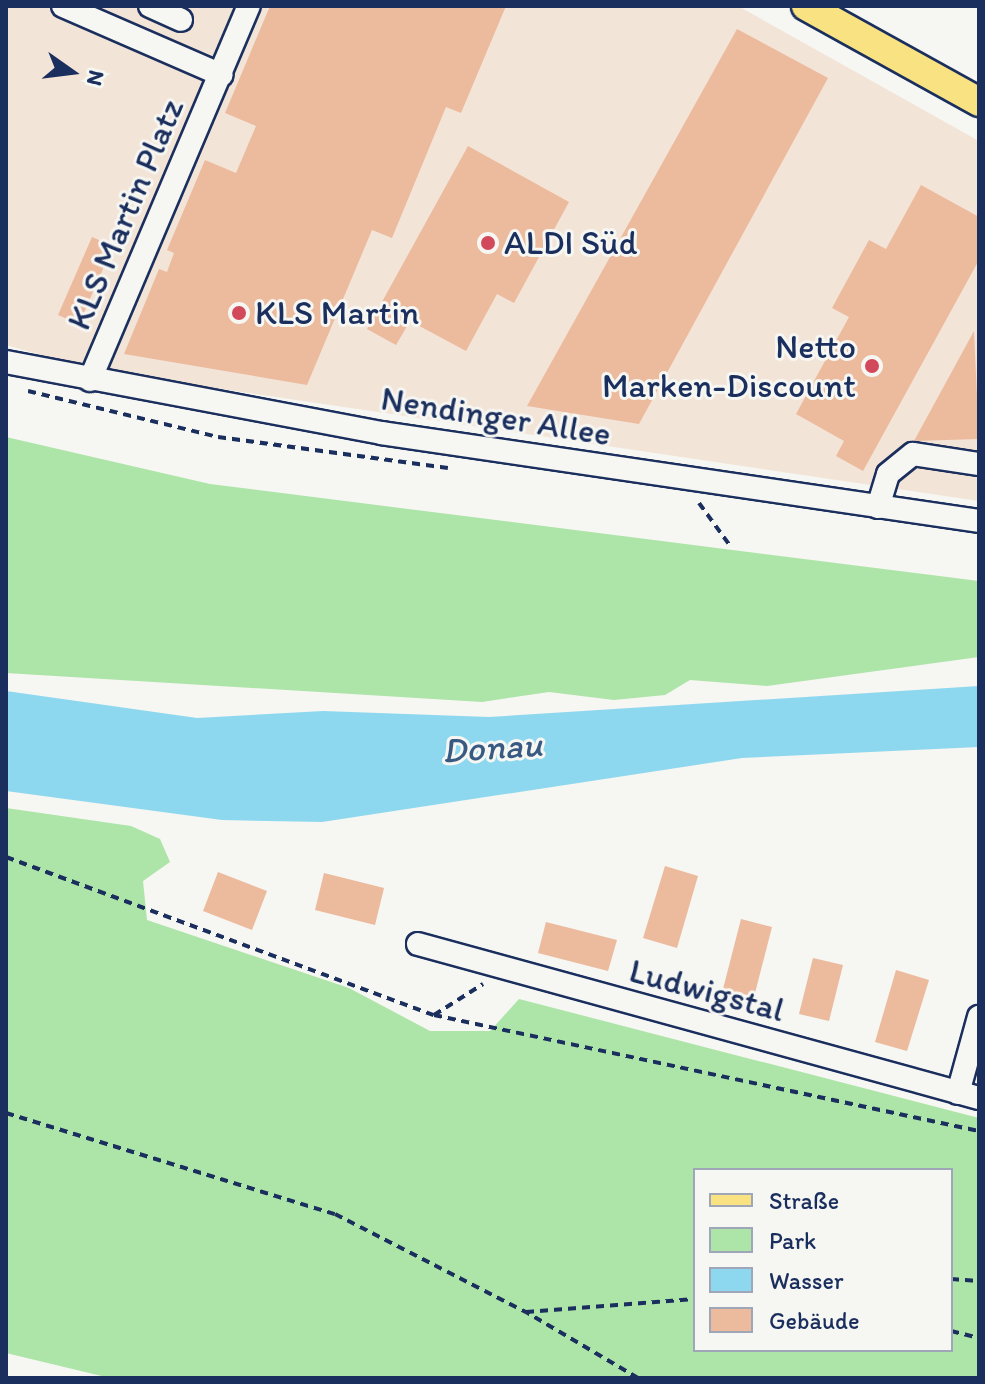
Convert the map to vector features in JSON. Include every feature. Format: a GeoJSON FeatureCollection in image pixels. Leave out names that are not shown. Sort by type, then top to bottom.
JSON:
{"type":"FeatureCollection","features":[{"type":"Feature","properties":{"kind":"main road"},"geometry":{"type":"LineString","coordinates":[[806,6],[973,91]]}},
{"type":"Feature","properties":{"kind":"street","name":"KLS Martin Platz"},"geometry":{"type":"LineString","coordinates":[[63,6],[222,75]]}},
{"type":"Feature","properties":{"kind":"street"},"geometry":{"type":"LineString","coordinates":[[150,6],[181,20]]}},
{"type":"Feature","properties":{"kind":"street","name":"KLS Martin Platz"},"geometry":{"type":"LineString","coordinates":[[90,380],[249,6]]}},
{"type":"Feature","properties":{"kind":"street","name":"Nendinger Allee"},"geometry":{"type":"LineString","coordinates":[[6,362],[90,380],[696,482],[979,521]]}},
{"type":"Feature","properties":{"kind":"street"},"geometry":{"type":"LineString","coordinates":[[878,507],[888,474],[913,454],[979,464]]}},
{"type":"Feature","properties":{"kind":"street","name":"Ludwigstal"},"geometry":{"type":"LineString","coordinates":[[418,944],[968,1096]]}},
{"type":"Feature","properties":{"kind":"street"},"geometry":{"type":"LineString","coordinates":[[968,1096],[979,1017]]}},
{"type":"Feature","properties":{"kind":"path"},"geometry":{"type":"LineString","coordinates":[[696,482],[697,501],[731,547]]}},
{"type":"Feature","properties":{"kind":"path"},"geometry":{"type":"LineString","coordinates":[[6,857],[434,1015],[979,1131]]}},
{"type":"Feature","properties":{"kind":"path"},"geometry":{"type":"LineString","coordinates":[[434,1015],[505,969]]}},
{"type":"Feature","properties":{"kind":"path"},"geometry":{"type":"LineString","coordinates":[[6,1113],[335,1214],[526,1312],[638,1378]]}},
{"type":"Feature","properties":{"kind":"path"},"geometry":{"type":"LineString","coordinates":[[953,1279],[979,1281]]}},
{"type":"Feature","properties":{"kind":"path"},"geometry":{"type":"LineString","coordinates":[[526,1312],[693,1299]]}},
{"type":"Feature","properties":{"kind":"path"},"geometry":{"type":"LineString","coordinates":[[953,1332],[979,1338]]}},
{"type":"Feature","properties":{"kind":"shaded area"},"geometry":{"type":"Polygon","coordinates":[[[6,6],[738,6],[979,141],[979,501],[94,370],[6,345],[6,6]]]}},
{"type":"Feature","properties":{"kind":"green space"},"geometry":{"type":"Polygon","coordinates":[[[6,437],[210,484],[979,581],[979,657],[767,686],[690,680],[665,695],[614,700],[549,692],[482,702],[6,673],[6,437]]]}},
{"type":"Feature","properties":{"kind":"green space"},"geometry":{"type":"Polygon","coordinates":[[[6,808],[131,826],[160,839],[170,862],[143,881],[147,920],[349,988],[430,1031],[490,1031],[519,999],[979,1118],[979,1378],[110,1378],[6,1353],[6,808]]]}},
{"type":"Feature","properties":{"kind":"water","name":"Donau"},"geometry":{"type":"Polygon","coordinates":[[[979,686],[979,747],[742,758],[322,822],[222,820],[6,791],[6,691],[197,718],[323,711],[489,717],[979,686]]]}},
{"type":"Feature","properties":{"kind":"building"},"geometry":{"type":"Polygon","coordinates":[[[270,6],[506,6],[461,113],[446,107],[392,238],[372,230],[307,385],[124,354],[159,269],[167,272],[174,253],[167,250],[205,160],[236,173],[256,126],[225,113],[270,6]]]}},
{"type":"Feature","properties":{"kind":"building"},"geometry":{"type":"Polygon","coordinates":[[[737,29],[828,78],[639,424],[527,406],[737,29]]]}},
{"type":"Feature","properties":{"kind":"building"},"geometry":{"type":"Polygon","coordinates":[[[468,146],[569,202],[514,303],[497,294],[466,351],[410,321],[396,345],[367,329],[468,146]]]}},
{"type":"Feature","properties":{"kind":"building","name":"Netto Marken-Discount"},"geometry":{"type":"Polygon","coordinates":[[[921,185],[979,217],[979,260],[863,471],[836,456],[844,441],[796,414],[849,317],[832,308],[869,240],[886,249],[921,185]]]}},
{"type":"Feature","properties":{"kind":"building"},"geometry":{"type":"Polygon","coordinates":[[[92,237],[113,246],[79,324],[58,315],[92,237]]]}},
{"type":"Feature","properties":{"kind":"building"},"geometry":{"type":"Polygon","coordinates":[[[974,331],[979,439],[914,441],[974,331]]]}},
{"type":"Feature","properties":{"kind":"building"},"geometry":{"type":"Polygon","coordinates":[[[665,866],[698,876],[677,948],[643,938],[665,866]]]}},
{"type":"Feature","properties":{"kind":"building"},"geometry":{"type":"Polygon","coordinates":[[[218,872],[267,891],[252,930],[203,911],[218,872]]]}},
{"type":"Feature","properties":{"kind":"building"},"geometry":{"type":"Polygon","coordinates":[[[324,873],[384,888],[375,925],[315,910],[324,873]]]}},
{"type":"Feature","properties":{"kind":"building"},"geometry":{"type":"Polygon","coordinates":[[[741,919],[772,927],[754,997],[723,989],[741,919]]]}},
{"type":"Feature","properties":{"kind":"building"},"geometry":{"type":"Polygon","coordinates":[[[546,922],[617,940],[608,971],[538,953],[546,922]]]}},
{"type":"Feature","properties":{"kind":"building"},"geometry":{"type":"Polygon","coordinates":[[[813,958],[843,965],[829,1021],[799,1014],[813,958]]]}},
{"type":"Feature","properties":{"kind":"building"},"geometry":{"type":"Polygon","coordinates":[[[896,970],[929,980],[907,1051],[875,1042],[896,970]]]}},
{"type":"Feature","properties":{"kind":"place","name":"ALDI Süd"},"geometry":{"type":"Point","coordinates":[488,243]}},
{"type":"Feature","properties":{"kind":"place","name":"KLS Martin"},"geometry":{"type":"Point","coordinates":[239,313]}},
{"type":"Feature","properties":{"kind":"place","name":"Netto Marken-Discount"},"geometry":{"type":"Point","coordinates":[872,366]}}]}
